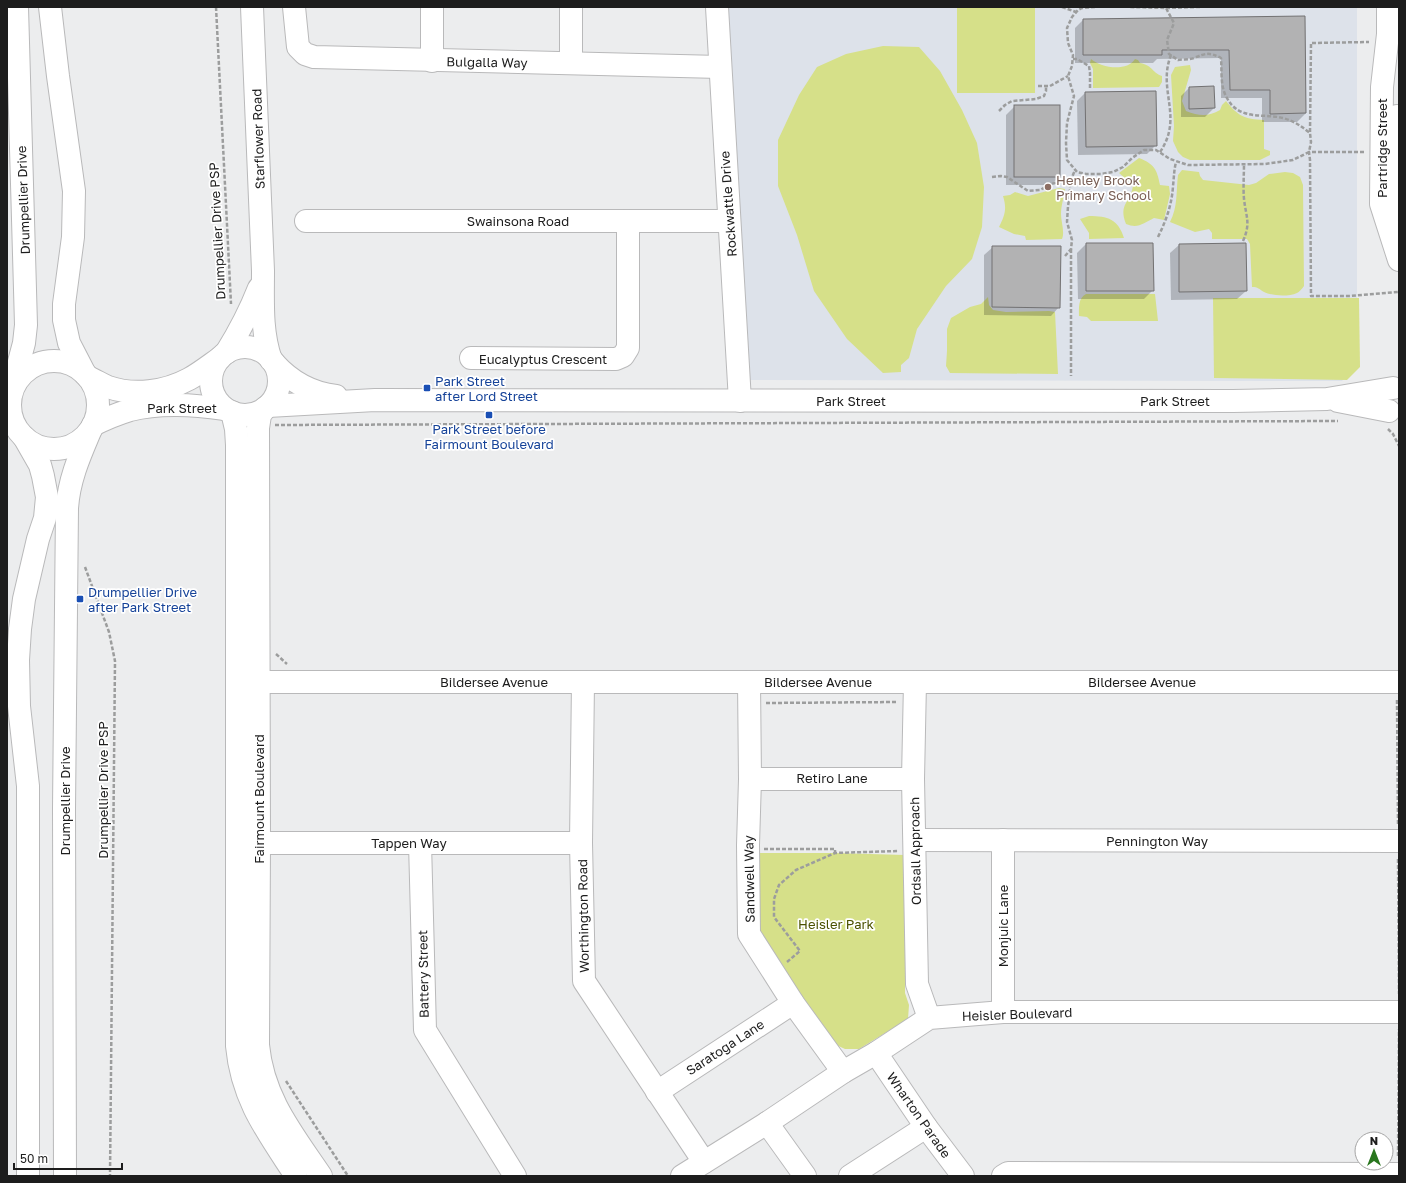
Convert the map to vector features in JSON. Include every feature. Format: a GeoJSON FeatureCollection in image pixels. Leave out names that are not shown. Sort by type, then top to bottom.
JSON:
{"type":"FeatureCollection","features":[{"type":"Feature","properties":{"kind":"street","name":"Drumpellier Drive"},"geometry":{"type":"LineString","coordinates":[[11,392],[24,344],[26,325],[14,102],[17,7]]}},
{"type":"Feature","properties":{"kind":"street"},"geometry":{"type":"LineString","coordinates":[[24,437],[37,446],[57,449],[67,447],[84,437],[92,427],[98,410],[96,390],[69,343],[64,320],[64,304],[73,237],[74,191],[50,7]]}},
{"type":"Feature","properties":{"kind":"street","name":"Starflower Road"},"geometry":{"type":"LineString","coordinates":[[252,7],[264,271],[262,314],[267,349],[273,362]]}},
{"type":"Feature","properties":{"kind":"street","name":"Bulgalla Way"},"geometry":{"type":"LineString","coordinates":[[294,7],[298,47],[305,54],[314,57],[720,68]]}},
{"type":"Feature","properties":{"kind":"street"},"geometry":{"type":"LineString","coordinates":[[432,7],[432,61]]}},
{"type":"Feature","properties":{"kind":"street"},"geometry":{"type":"LineString","coordinates":[[571,7],[571,63]]}},
{"type":"Feature","properties":{"kind":"street","name":"Rockwattle Drive"},"geometry":{"type":"LineString","coordinates":[[717,7],[740,400]]}},
{"type":"Feature","properties":{"kind":"street","name":"Partridge Street"},"geometry":{"type":"LineString","coordinates":[[1388,7],[1382,38],[1393,87],[1397,203],[1399,210]]}},
{"type":"Feature","properties":{"kind":"street","name":"Partridge Street"},"geometry":{"type":"LineString","coordinates":[[1393,87],[1381,204],[1399,260]]}},
{"type":"Feature","properties":{"kind":"street","name":"Swainsona Road"},"geometry":{"type":"LineString","coordinates":[[306,221],[729,221]]}},
{"type":"Feature","properties":{"kind":"street","name":"Eucalyptus Crescent"},"geometry":{"type":"LineString","coordinates":[[471,358],[616,359],[623,356],[628,348],[628,221]]}},
{"type":"Feature","properties":{"kind":"street","name":"Starflower Road"},"geometry":{"type":"LineString","coordinates":[[223,355],[237,336],[250,310],[264,271]]}},
{"type":"Feature","properties":{"kind":"street"},"geometry":{"type":"LineString","coordinates":[[248,347],[259,350],[273,362],[278,374],[279,386],[275,397],[267,407],[258,412],[247,415],[228,411],[215,397],[211,382],[212,371],[223,355],[233,349],[248,347]]}},
{"type":"Feature","properties":{"kind":"street","name":"Park Street"},"geometry":{"type":"LineString","coordinates":[[87,376],[107,386],[123,390],[140,392],[157,390],[173,386],[189,379],[223,355]]}},
{"type":"Feature","properties":{"kind":"street"},"geometry":{"type":"LineString","coordinates":[[28,1176],[28,786],[19,706],[18,660],[24,599],[38,538],[45,518],[47,497],[40,465],[11,416],[10,402],[11,392],[22,374],[29,368],[43,362],[63,362],[73,365],[87,376]]}},
{"type":"Feature","properties":{"kind":"street","name":"Park Street"},"geometry":{"type":"LineString","coordinates":[[273,362],[289,379],[311,390],[327,395],[375,400]]}},
{"type":"Feature","properties":{"kind":"street"},"geometry":{"type":"LineString","coordinates":[[1394,421],[1388,399],[1397,383]]}},
{"type":"Feature","properties":{"kind":"street","name":"Park Street"},"geometry":{"type":"LineString","coordinates":[[267,407],[375,400],[1233,401],[1327,399],[1397,383]]}},
{"type":"Feature","properties":{"kind":"street","name":"Park Street"},"geometry":{"type":"LineString","coordinates":[[1327,399],[1394,421]]}},
{"type":"Feature","properties":{"kind":"street","name":"Park Street"},"geometry":{"type":"LineString","coordinates":[[92,427],[123,412],[149,407],[201,406],[228,411]]}},
{"type":"Feature","properties":{"kind":"street","name":"Fairmount Boulevard"},"geometry":{"type":"LineString","coordinates":[[267,407],[260,415],[258,428],[259,843],[257,1039],[260,1063],[267,1086],[277,1109],[321,1176]]}},
{"type":"Feature","properties":{"kind":"street","name":"Fairmount Boulevard"},"geometry":{"type":"LineString","coordinates":[[228,411],[237,434],[237,1032],[239,1060],[245,1087],[256,1112],[296,1176]]}},
{"type":"Feature","properties":{"kind":"street","name":"Drumpellier Drive"},"geometry":{"type":"LineString","coordinates":[[65,1176],[64,809],[68,496],[73,473],[92,427]]}},
{"type":"Feature","properties":{"kind":"street","name":"Bildersee Avenue"},"geometry":{"type":"LineString","coordinates":[[238,682],[915,682],[1398,689]]}},
{"type":"Feature","properties":{"kind":"street","name":"Worthington Road"},"geometry":{"type":"LineString","coordinates":[[583,682],[581,843],[584,981],[704,1162]]}},
{"type":"Feature","properties":{"kind":"street","name":"Sandwell Way"},"geometry":{"type":"LineString","coordinates":[[749,682],[749,934],[793,1003],[843,1072]]}},
{"type":"Feature","properties":{"kind":"street","name":"Ordsall Approach"},"geometry":{"type":"LineString","coordinates":[[915,682],[914,779],[909,845],[917,984],[929,1018]]}},
{"type":"Feature","properties":{"kind":"street","name":"Retiro Lane"},"geometry":{"type":"LineString","coordinates":[[750,779],[914,779]]}},
{"type":"Feature","properties":{"kind":"street","name":"Pennington Way"},"geometry":{"type":"LineString","coordinates":[[909,845],[1003,840],[1398,841]]}},
{"type":"Feature","properties":{"kind":"street","name":"Monjuic Lane"},"geometry":{"type":"LineString","coordinates":[[1003,840],[1003,1012]]}},
{"type":"Feature","properties":{"kind":"street","name":"Tappen Way"},"geometry":{"type":"LineString","coordinates":[[238,843],[581,843]]}},
{"type":"Feature","properties":{"kind":"street","name":"Battery Street"},"geometry":{"type":"LineString","coordinates":[[420,843],[425,1030],[515,1176]]}},
{"type":"Feature","properties":{"kind":"street","name":"Saratoga Lane"},"geometry":{"type":"LineString","coordinates":[[657,1092],[793,1003]]}},
{"type":"Feature","properties":{"kind":"street","name":"Heisler Boulevard"},"geometry":{"type":"LineString","coordinates":[[682,1176],[929,1018],[1003,1012],[1399,1012]]}},
{"type":"Feature","properties":{"kind":"street","name":"Wharton Parade"},"geometry":{"type":"LineString","coordinates":[[876,1053],[926,1126],[963,1176]]}},
{"type":"Feature","properties":{"kind":"street"},"geometry":{"type":"LineString","coordinates":[[767,1123],[804,1176]]}},
{"type":"Feature","properties":{"kind":"street"},"geometry":{"type":"LineString","coordinates":[[850,1176],[926,1126]]}},
{"type":"Feature","properties":{"kind":"street"},"geometry":{"type":"LineString","coordinates":[[1003,1176],[1008,1174],[1398,1168]]}},
{"type":"Feature","properties":{"kind":"path","name":"Drumpellier Drive PSP"},"geometry":{"type":"LineString","coordinates":[[216,7],[232,309]]}},
{"type":"Feature","properties":{"kind":"path"},"geometry":{"type":"LineString","coordinates":[[1062,7],[1076,12]]}},
{"type":"Feature","properties":{"kind":"path"},"geometry":{"type":"LineString","coordinates":[[1096,7],[1082,8],[1076,12],[1067,28],[1068,43],[1073,54],[1072,66],[1068,76],[1074,96],[1067,123],[1067,160],[1076,172],[1086,174],[1113,172],[1123,167],[1132,158],[1144,150],[1156,150],[1170,160],[1188,166],[1265,164],[1293,160],[1308,152],[1369,152]]}},
{"type":"Feature","properties":{"kind":"path"},"geometry":{"type":"LineString","coordinates":[[1130,7],[1200,7]]}},
{"type":"Feature","properties":{"kind":"path"},"geometry":{"type":"LineString","coordinates":[[1166,8],[1174,23],[1167,40],[1169,54],[1178,60],[1192,58],[1201,54],[1213,54],[1221,58],[1222,84],[1227,99],[1235,108],[1245,114],[1282,118],[1297,123],[1310,133]]}},
{"type":"Feature","properties":{"kind":"path"},"geometry":{"type":"LineString","coordinates":[[1382,38],[1311,43],[1311,142],[1308,152],[1310,160],[1311,296],[1350,296],[1398,292]]}},
{"type":"Feature","properties":{"kind":"path"},"geometry":{"type":"LineString","coordinates":[[1160,152],[1169,137],[1171,118],[1166,76],[1171,55]]}},
{"type":"Feature","properties":{"kind":"path"},"geometry":{"type":"LineString","coordinates":[[1073,59],[1077,59],[1089,66],[1090,90]]}},
{"type":"Feature","properties":{"kind":"path"},"geometry":{"type":"LineString","coordinates":[[1038,86],[1050,86],[1068,76]]}},
{"type":"Feature","properties":{"kind":"path"},"geometry":{"type":"LineString","coordinates":[[999,111],[1004,105],[1012,101],[1036,99],[1044,96],[1046,86]]}},
{"type":"Feature","properties":{"kind":"path"},"geometry":{"type":"LineString","coordinates":[[1158,237],[1167,221],[1174,186],[1173,172],[1176,162]]}},
{"type":"Feature","properties":{"kind":"path"},"geometry":{"type":"LineString","coordinates":[[1243,241],[1246,235],[1248,220],[1244,198],[1244,164]]}},
{"type":"Feature","properties":{"kind":"path"},"geometry":{"type":"LineString","coordinates":[[1071,376],[1072,240],[1067,222],[1070,183],[1075,170]]}},
{"type":"Feature","properties":{"kind":"path"},"geometry":{"type":"LineString","coordinates":[[992,177],[1007,177],[1028,191],[1040,190],[1051,184],[1062,181],[1070,183]]}},
{"type":"Feature","properties":{"kind":"path"},"geometry":{"type":"LineString","coordinates":[[1065,256],[1071,249]]}},
{"type":"Feature","properties":{"kind":"path"},"geometry":{"type":"LineString","coordinates":[[274,431],[274,425],[1346,420]]}},
{"type":"Feature","properties":{"kind":"path"},"geometry":{"type":"LineString","coordinates":[[1394,421],[1393,434],[1399,446]]}},
{"type":"Feature","properties":{"kind":"path","name":"Drumpellier Drive PSP"},"geometry":{"type":"LineString","coordinates":[[85,565],[109,632],[114,661],[110,1176]]}},
{"type":"Feature","properties":{"kind":"path"},"geometry":{"type":"LineString","coordinates":[[274,652],[291,668]]}},
{"type":"Feature","properties":{"kind":"path"},"geometry":{"type":"LineString","coordinates":[[1398,689],[1398,1168]]}},
{"type":"Feature","properties":{"kind":"path"},"geometry":{"type":"LineString","coordinates":[[774,972],[800,951],[774,917],[774,899],[779,885],[796,870],[835,853],[909,845]]}},
{"type":"Feature","properties":{"kind":"path"},"geometry":{"type":"LineString","coordinates":[[762,849],[835,849],[835,853]]}},
{"type":"Feature","properties":{"kind":"path"},"geometry":{"type":"LineString","coordinates":[[285,1080],[348,1176]]}},
{"type":"Feature","properties":{"kind":"shaded area","name":"Henley Brook Primary School"},"geometry":{"type":"Polygon","coordinates":[[[728,7],[1357,7],[1357,366],[1342,381],[749,380],[728,7]]]}},
{"type":"Feature","properties":{"kind":"green space"},"geometry":{"type":"Polygon","coordinates":[[[957,7],[1035,7],[1035,93],[957,93],[957,7]]]}},
{"type":"Feature","properties":{"kind":"green space"},"geometry":{"type":"Polygon","coordinates":[[[883,46],[919,47],[940,71],[962,110],[977,143],[984,187],[982,227],[972,259],[946,286],[917,329],[909,358],[901,365],[901,372],[883,373],[847,339],[814,291],[797,235],[778,186],[778,140],[799,95],[817,67],[846,54],[883,46]]]}},
{"type":"Feature","properties":{"kind":"green space"},"geometry":{"type":"Polygon","coordinates":[[[1091,59],[1101,65],[1120,67],[1126,66],[1135,59],[1150,67],[1162,76],[1162,82],[1159,87],[1093,88],[1093,69],[1090,63],[1091,59]]]}},
{"type":"Feature","properties":{"kind":"green space"},"geometry":{"type":"Polygon","coordinates":[[[1190,65],[1191,70],[1182,101],[1186,111],[1199,115],[1211,114],[1220,110],[1226,101],[1234,110],[1246,118],[1264,120],[1264,149],[1270,151],[1270,155],[1260,160],[1190,160],[1183,157],[1178,152],[1173,141],[1174,126],[1171,75],[1175,67],[1190,65]]]}},
{"type":"Feature","properties":{"kind":"green space"},"geometry":{"type":"Polygon","coordinates":[[[1139,158],[1148,162],[1154,168],[1158,175],[1160,185],[1169,186],[1170,194],[1164,220],[1154,218],[1141,225],[1134,226],[1126,224],[1123,212],[1133,185],[1119,173],[1139,158]]]}},
{"type":"Feature","properties":{"kind":"green space"},"geometry":{"type":"Polygon","coordinates":[[[1182,170],[1199,172],[1203,180],[1249,185],[1256,183],[1269,174],[1285,172],[1293,173],[1300,177],[1303,185],[1304,286],[1297,293],[1280,296],[1252,287],[1250,244],[1247,239],[1212,239],[1212,233],[1209,229],[1195,232],[1170,222],[1176,205],[1178,175],[1182,170]]]}},
{"type":"Feature","properties":{"kind":"green space"},"geometry":{"type":"Polygon","coordinates":[[[1059,188],[1065,189],[1061,211],[1063,233],[1062,239],[1026,240],[1025,236],[1014,234],[999,227],[1005,212],[1003,196],[1010,195],[1015,192],[1028,196],[1059,188]]]}},
{"type":"Feature","properties":{"kind":"green space"},"geometry":{"type":"Polygon","coordinates":[[[1089,216],[1102,217],[1111,220],[1119,227],[1124,238],[1089,239],[1089,233],[1080,219],[1089,216]]]}},
{"type":"Feature","properties":{"kind":"green space"},"geometry":{"type":"Polygon","coordinates":[[[1086,294],[1155,294],[1158,321],[1091,321],[1087,317],[1079,316],[1080,301],[1086,294]]]}},
{"type":"Feature","properties":{"kind":"green space"},"geometry":{"type":"Polygon","coordinates":[[[988,297],[989,305],[993,310],[1006,312],[1055,312],[1058,374],[950,373],[946,366],[947,329],[951,318],[970,307],[981,304],[988,297]]]}},
{"type":"Feature","properties":{"kind":"green space"},"geometry":{"type":"Polygon","coordinates":[[[1213,298],[1359,298],[1360,367],[1347,380],[1214,378],[1213,298]]]}},
{"type":"Feature","properties":{"kind":"green space","name":"Heisler Park"},"geometry":{"type":"Polygon","coordinates":[[[757,853],[905,855],[905,993],[909,1005],[908,1019],[859,1049],[845,1049],[832,1043],[756,927],[757,853]]]}},
{"type":"Feature","properties":{"kind":"building"},"geometry":{"type":"Polygon","coordinates":[[[1305,16],[1306,113],[1270,114],[1270,90],[1230,90],[1229,50],[1162,50],[1162,55],[1083,55],[1083,19],[1305,16]]]}},
{"type":"Feature","properties":{"kind":"building"},"geometry":{"type":"Polygon","coordinates":[[[1214,86],[1215,108],[1189,109],[1189,87],[1214,86]]]}},
{"type":"Feature","properties":{"kind":"building"},"geometry":{"type":"Polygon","coordinates":[[[1156,91],[1157,146],[1086,147],[1085,92],[1156,91]]]}},
{"type":"Feature","properties":{"kind":"building"},"geometry":{"type":"Polygon","coordinates":[[[1014,105],[1060,105],[1060,177],[1014,177],[1014,105]]]}},
{"type":"Feature","properties":{"kind":"building"},"geometry":{"type":"Polygon","coordinates":[[[1086,243],[1153,243],[1154,291],[1086,291],[1086,243]]]}},
{"type":"Feature","properties":{"kind":"building"},"geometry":{"type":"Polygon","coordinates":[[[1246,243],[1247,291],[1179,292],[1179,244],[1246,243]]]}},
{"type":"Feature","properties":{"kind":"building"},"geometry":{"type":"Polygon","coordinates":[[[992,246],[1061,246],[1060,308],[992,307],[992,246]]]}},
{"type":"Feature","properties":{"kind":"place","name":"Henley Brook Primary School"},"geometry":{"type":"Point","coordinates":[1048,187]}},
{"type":"Feature","properties":{"kind":"place","name":"Park Street after Lord Street"},"geometry":{"type":"Point","coordinates":[427,388]}},
{"type":"Feature","properties":{"kind":"place","name":"Park Street before Fairmount Boulevard"},"geometry":{"type":"Point","coordinates":[489,415]}},
{"type":"Feature","properties":{"kind":"place","name":"Drumpellier Drive after Park Street"},"geometry":{"type":"Point","coordinates":[80,599]}}]}
